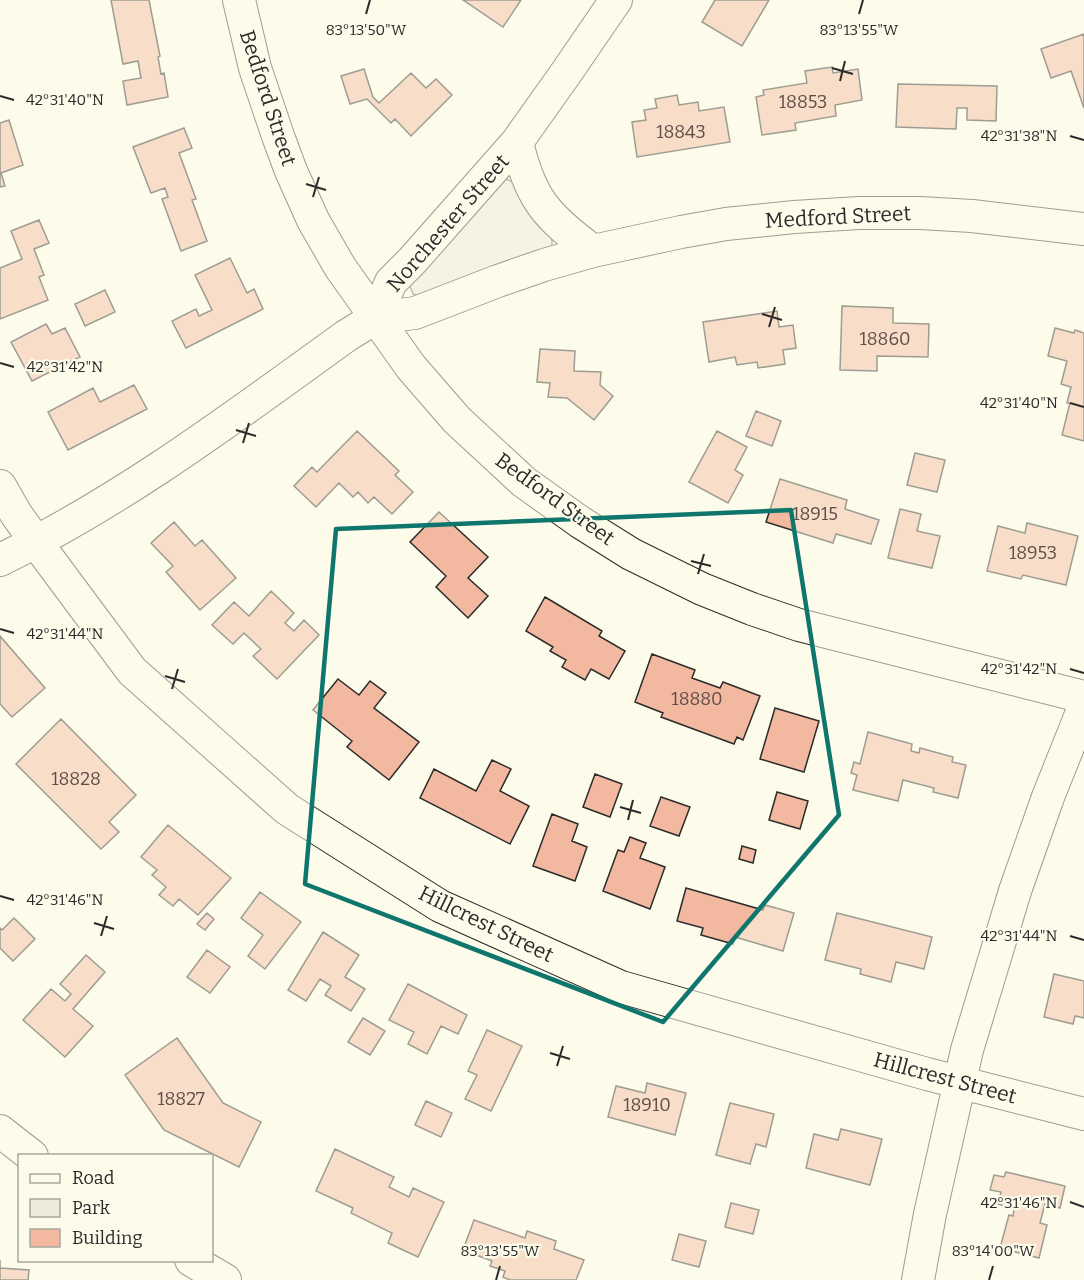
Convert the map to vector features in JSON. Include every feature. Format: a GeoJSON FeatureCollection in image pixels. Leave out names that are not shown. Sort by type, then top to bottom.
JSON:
{"type":"FeatureCollection","features":[{"type":"Feature","properties":{"kind":"street","name":"Bedford Street"},"geometry":{"type":"LineString","coordinates":[[240,0],[255,68],[278,136],[318,230],[340,267],[411,367],[457,420],[524,482],[580,522],[631,554],[702,589],[752,609],[799,625],[1084,697]]}},
{"type":"Feature","properties":{"kind":"street","name":"Norchester Street"},"geometry":{"type":"LineString","coordinates":[[375,318],[391,282],[517,142],[616,0]]}},
{"type":"Feature","properties":{"kind":"street"},"geometry":{"type":"LineString","coordinates":[[517,142],[522,165],[540,202],[566,231],[593,251]]}},
{"type":"Feature","properties":{"kind":"street","name":"Medford Street"},"geometry":{"type":"LineString","coordinates":[[375,318],[415,313],[498,281],[593,251],[726,224],[859,213],[920,213],[972,216],[1084,229]]}},
{"type":"Feature","properties":{"kind":"street"},"geometry":{"type":"LineString","coordinates":[[0,560],[68,525],[157,468],[375,318]]}},
{"type":"Feature","properties":{"kind":"street","name":"Hillcrest Street"},"geometry":{"type":"LineString","coordinates":[[0,486],[36,542],[140,679],[287,810],[440,906],[621,987],[959,1083],[1084,1114]]}},
{"type":"Feature","properties":{"kind":"street"},"geometry":{"type":"LineString","coordinates":[[918,1280],[930,1214],[973,1030],[1015,891],[1048,797],[1084,707]]}},
{"type":"Feature","properties":{"kind":"street"},"geometry":{"type":"LineString","coordinates":[[0,1131],[31,1154]]}},
{"type":"Feature","properties":{"kind":"street"},"geometry":{"type":"LineString","coordinates":[[194,1262],[225,1280]]}},
{"type":"Feature","properties":{"kind":"highlighted area"},"geometry":{"type":"Polygon","coordinates":[[[791,510],[839,815],[663,1022],[305,884],[336,529],[791,510]]]}},
{"type":"Feature","properties":{"kind":"green space"},"geometry":{"type":"Polygon","coordinates":[[[505,179],[514,182],[552,234],[552,246],[549,252],[421,297],[413,294],[410,286],[416,274],[497,184],[505,179]]]}},
{"type":"Feature","properties":{"kind":"building"},"geometry":{"type":"Polygon","coordinates":[[[111,0],[149,0],[160,56],[158,57],[161,74],[164,73],[168,97],[127,105],[123,81],[141,78],[138,61],[123,64],[111,0]]]}},
{"type":"Feature","properties":{"kind":"building"},"geometry":{"type":"Polygon","coordinates":[[[463,0],[521,0],[503,27],[463,0]]]}},
{"type":"Feature","properties":{"kind":"building"},"geometry":{"type":"Polygon","coordinates":[[[715,0],[769,0],[742,46],[702,22],[715,0]]]}},
{"type":"Feature","properties":{"kind":"building"},"geometry":{"type":"Polygon","coordinates":[[[1084,34],[1084,108],[1071,71],[1051,78],[1041,49],[1084,34]]]}},
{"type":"Feature","properties":{"kind":"building"},"geometry":{"type":"Polygon","coordinates":[[[832,67],[833,73],[858,69],[862,100],[835,105],[836,116],[795,123],[796,130],[762,135],[756,97],[764,95],[763,90],[807,83],[805,71],[832,67]]]}},
{"type":"Feature","properties":{"kind":"building"},"geometry":{"type":"Polygon","coordinates":[[[364,69],[373,97],[379,103],[411,73],[426,88],[436,79],[452,95],[411,136],[395,119],[391,123],[367,99],[350,104],[341,76],[364,69]]]}},
{"type":"Feature","properties":{"kind":"building"},"geometry":{"type":"Polygon","coordinates":[[[898,84],[997,86],[996,121],[967,120],[967,108],[957,108],[956,129],[896,127],[898,84]]]}},
{"type":"Feature","properties":{"kind":"building"},"geometry":{"type":"Polygon","coordinates":[[[677,95],[679,105],[698,102],[699,111],[724,107],[730,142],[637,157],[632,122],[646,120],[644,110],[657,108],[655,99],[677,95]]]}},
{"type":"Feature","properties":{"kind":"building"},"geometry":{"type":"Polygon","coordinates":[[[9,120],[23,165],[1,173],[5,186],[0,187],[0,123],[9,120]]]}},
{"type":"Feature","properties":{"kind":"building"},"geometry":{"type":"Polygon","coordinates":[[[184,128],[192,148],[179,153],[196,199],[192,200],[207,241],[181,251],[162,199],[168,197],[165,188],[151,193],[133,147],[184,128]]]}},
{"type":"Feature","properties":{"kind":"building"},"geometry":{"type":"Polygon","coordinates":[[[39,220],[49,243],[34,249],[44,275],[39,277],[48,300],[0,319],[0,268],[22,259],[11,231],[39,220]]]}},
{"type":"Feature","properties":{"kind":"building"},"geometry":{"type":"Polygon","coordinates":[[[230,258],[247,293],[254,289],[263,309],[186,348],[172,321],[196,309],[199,316],[212,310],[195,275],[230,258]]]}},
{"type":"Feature","properties":{"kind":"building"},"geometry":{"type":"Polygon","coordinates":[[[105,290],[115,312],[85,326],[75,304],[105,290]]]}},
{"type":"Feature","properties":{"kind":"building"},"geometry":{"type":"Polygon","coordinates":[[[842,306],[893,308],[893,323],[929,324],[928,357],[877,356],[877,371],[840,370],[842,306]]]}},
{"type":"Feature","properties":{"kind":"building"},"geometry":{"type":"Polygon","coordinates":[[[777,311],[779,327],[793,325],[796,348],[783,350],[785,364],[758,368],[757,362],[737,365],[735,357],[709,362],[703,322],[777,311]]]}},
{"type":"Feature","properties":{"kind":"building"},"geometry":{"type":"Polygon","coordinates":[[[46,324],[52,334],[65,328],[80,357],[32,381],[11,342],[46,324]]]}},
{"type":"Feature","properties":{"kind":"building"},"geometry":{"type":"Polygon","coordinates":[[[1055,328],[1084,333],[1084,441],[1062,435],[1070,403],[1067,403],[1071,387],[1061,384],[1067,361],[1048,356],[1055,328]]]}},
{"type":"Feature","properties":{"kind":"building"},"geometry":{"type":"Polygon","coordinates":[[[540,349],[575,351],[574,371],[601,372],[600,385],[613,396],[594,420],[567,398],[548,397],[550,383],[537,382],[540,349]]]}},
{"type":"Feature","properties":{"kind":"building"},"geometry":{"type":"Polygon","coordinates":[[[134,385],[147,409],[68,450],[48,412],[93,388],[100,402],[134,385]]]}},
{"type":"Feature","properties":{"kind":"building"},"geometry":{"type":"Polygon","coordinates":[[[756,411],[781,421],[772,446],[746,436],[756,411]]]}},
{"type":"Feature","properties":{"kind":"building"},"geometry":{"type":"Polygon","coordinates":[[[357,431],[399,471],[395,475],[413,492],[392,514],[374,497],[368,503],[358,492],[353,497],[339,483],[316,507],[294,486],[312,467],[317,472],[357,431]]]}},
{"type":"Feature","properties":{"kind":"building"},"geometry":{"type":"Polygon","coordinates":[[[717,431],[747,447],[735,470],[743,475],[728,503],[689,482],[717,431]]]}},
{"type":"Feature","properties":{"kind":"building"},"geometry":{"type":"Polygon","coordinates":[[[915,453],[945,460],[937,492],[907,485],[915,453]]]}},
{"type":"Feature","properties":{"kind":"building"},"geometry":{"type":"Polygon","coordinates":[[[780,479],[847,500],[845,509],[879,520],[871,544],[836,534],[833,543],[766,522],[780,479]]]}},
{"type":"Feature","properties":{"kind":"building"},"geometry":{"type":"Polygon","coordinates":[[[900,509],[921,514],[917,531],[940,536],[932,568],[888,558],[900,509]]]}},
{"type":"Feature","properties":{"kind":"building"},"geometry":{"type":"Polygon","coordinates":[[[439,512],[488,557],[468,578],[488,596],[468,618],[436,587],[446,576],[410,542],[439,512]]]}},
{"type":"Feature","properties":{"kind":"building"},"geometry":{"type":"Polygon","coordinates":[[[174,522],[195,546],[202,540],[236,578],[200,610],[166,572],[173,566],[151,543],[174,522]]]}},
{"type":"Feature","properties":{"kind":"building"},"geometry":{"type":"Polygon","coordinates":[[[1027,523],[1078,536],[1066,585],[1023,575],[1021,579],[987,571],[998,526],[1025,533],[1027,523]]]}},
{"type":"Feature","properties":{"kind":"building"},"geometry":{"type":"Polygon","coordinates":[[[271,591],[294,613],[285,623],[294,631],[304,620],[319,635],[277,679],[253,656],[261,649],[244,633],[233,644],[212,625],[234,602],[249,616],[271,591]]]}},
{"type":"Feature","properties":{"kind":"building"},"geometry":{"type":"Polygon","coordinates":[[[545,597],[602,631],[599,636],[625,651],[609,679],[591,669],[585,680],[562,667],[566,660],[550,651],[553,647],[526,631],[545,597]]]}},
{"type":"Feature","properties":{"kind":"building"},"geometry":{"type":"Polygon","coordinates":[[[0,636],[45,688],[12,717],[0,704],[0,636]]]}},
{"type":"Feature","properties":{"kind":"building"},"geometry":{"type":"Polygon","coordinates":[[[652,654],[695,670],[692,678],[720,688],[723,682],[760,696],[743,740],[737,737],[734,744],[661,717],[663,713],[635,702],[652,654]]]}},
{"type":"Feature","properties":{"kind":"building"},"geometry":{"type":"Polygon","coordinates":[[[338,679],[359,695],[370,681],[386,693],[374,708],[419,742],[389,780],[347,747],[352,741],[313,710],[338,679]]]}},
{"type":"Feature","properties":{"kind":"building"},"geometry":{"type":"Polygon","coordinates":[[[775,708],[819,721],[804,772],[760,759],[775,708]]]}},
{"type":"Feature","properties":{"kind":"building"},"geometry":{"type":"Polygon","coordinates":[[[61,719],[136,795],[109,822],[119,832],[101,849],[16,764],[61,719]]]}},
{"type":"Feature","properties":{"kind":"building"},"geometry":{"type":"Polygon","coordinates":[[[868,732],[912,744],[911,751],[919,753],[920,748],[953,757],[952,762],[966,765],[958,798],[933,792],[934,788],[903,780],[898,801],[853,790],[857,775],[851,773],[854,762],[860,764],[868,732]]]}},
{"type":"Feature","properties":{"kind":"building"},"geometry":{"type":"Polygon","coordinates":[[[492,760],[511,769],[500,791],[529,806],[510,844],[420,798],[434,769],[476,791],[492,760]]]}},
{"type":"Feature","properties":{"kind":"building"},"geometry":{"type":"Polygon","coordinates":[[[595,774],[622,784],[610,817],[583,807],[595,774]]]}},
{"type":"Feature","properties":{"kind":"building"},"geometry":{"type":"Polygon","coordinates":[[[777,792],[808,801],[800,829],[769,820],[777,792]]]}},
{"type":"Feature","properties":{"kind":"building"},"geometry":{"type":"Polygon","coordinates":[[[661,797],[690,807],[679,836],[650,826],[661,797]]]}},
{"type":"Feature","properties":{"kind":"building"},"geometry":{"type":"Polygon","coordinates":[[[552,814],[578,824],[572,841],[587,847],[575,881],[533,866],[552,814]]]}},
{"type":"Feature","properties":{"kind":"building"},"geometry":{"type":"Polygon","coordinates":[[[168,825],[231,878],[198,915],[179,899],[173,906],[159,895],[166,887],[152,875],[157,870],[141,857],[168,825]]]}},
{"type":"Feature","properties":{"kind":"building"},"geometry":{"type":"Polygon","coordinates":[[[630,837],[646,843],[640,858],[665,867],[650,909],[603,891],[618,850],[624,852],[630,837]]]}},
{"type":"Feature","properties":{"kind":"building"},"geometry":{"type":"Polygon","coordinates":[[[742,846],[756,850],[753,863],[739,859],[742,846]]]}},
{"type":"Feature","properties":{"kind":"building"},"geometry":{"type":"Polygon","coordinates":[[[686,888],[763,910],[765,905],[794,913],[783,951],[735,937],[733,944],[701,935],[703,928],[677,921],[686,888]]]}},
{"type":"Feature","properties":{"kind":"building"},"geometry":{"type":"Polygon","coordinates":[[[260,892],[301,922],[265,969],[248,956],[263,935],[241,918],[260,892]]]}},
{"type":"Feature","properties":{"kind":"building"},"geometry":{"type":"Polygon","coordinates":[[[207,913],[214,919],[205,930],[197,924],[207,913]]]}},
{"type":"Feature","properties":{"kind":"building"},"geometry":{"type":"Polygon","coordinates":[[[837,913],[932,937],[924,969],[896,962],[891,982],[860,974],[861,969],[825,960],[837,913]]]}},
{"type":"Feature","properties":{"kind":"building"},"geometry":{"type":"Polygon","coordinates":[[[14,918],[35,939],[13,961],[0,948],[0,928],[2,930],[14,918]]]}},
{"type":"Feature","properties":{"kind":"building"},"geometry":{"type":"Polygon","coordinates":[[[323,932],[359,955],[345,977],[365,989],[351,1011],[325,995],[331,986],[320,979],[306,1001],[288,990],[323,932]]]}},
{"type":"Feature","properties":{"kind":"building"},"geometry":{"type":"Polygon","coordinates":[[[207,950],[230,967],[210,993],[187,977],[207,950]]]}},
{"type":"Feature","properties":{"kind":"building"},"geometry":{"type":"Polygon","coordinates":[[[86,955],[105,972],[73,1009],[93,1026],[65,1057],[23,1020],[51,989],[65,1001],[71,994],[60,984],[86,955]]]}},
{"type":"Feature","properties":{"kind":"building"},"geometry":{"type":"Polygon","coordinates":[[[1054,974],[1084,981],[1084,1018],[1075,1016],[1073,1024],[1044,1017],[1054,974]]]}},
{"type":"Feature","properties":{"kind":"building"},"geometry":{"type":"Polygon","coordinates":[[[408,984],[467,1015],[458,1034],[441,1026],[427,1054],[408,1044],[414,1032],[389,1020],[408,984]]]}},
{"type":"Feature","properties":{"kind":"building"},"geometry":{"type":"Polygon","coordinates":[[[363,1018],[385,1031],[370,1055],[348,1042],[363,1018]]]}},
{"type":"Feature","properties":{"kind":"building"},"geometry":{"type":"Polygon","coordinates":[[[487,1030],[522,1046],[491,1111],[465,1099],[477,1075],[468,1071],[487,1030]]]}},
{"type":"Feature","properties":{"kind":"building"},"geometry":{"type":"Polygon","coordinates":[[[177,1038],[223,1103],[261,1122],[239,1167],[164,1130],[125,1075],[177,1038]]]}},
{"type":"Feature","properties":{"kind":"building"},"geometry":{"type":"Polygon","coordinates":[[[647,1083],[686,1093],[675,1135],[608,1117],[616,1086],[645,1093],[647,1083]]]}},
{"type":"Feature","properties":{"kind":"building"},"geometry":{"type":"Polygon","coordinates":[[[426,1101],[452,1113],[441,1137],[415,1125],[426,1101]]]}},
{"type":"Feature","properties":{"kind":"building"},"geometry":{"type":"Polygon","coordinates":[[[730,1103],[774,1114],[766,1147],[756,1144],[750,1164],[716,1155],[730,1103]]]}},
{"type":"Feature","properties":{"kind":"building"},"geometry":{"type":"Polygon","coordinates":[[[841,1129],[882,1139],[870,1185],[806,1168],[814,1134],[838,1140],[841,1129]]]}},
{"type":"Feature","properties":{"kind":"building"},"geometry":{"type":"Polygon","coordinates":[[[335,1149],[394,1177],[389,1187],[409,1197],[413,1188],[444,1202],[418,1257],[388,1243],[392,1233],[351,1213],[353,1208],[316,1191],[335,1149]]]}},
{"type":"Feature","properties":{"kind":"building"},"geometry":{"type":"Polygon","coordinates":[[[1006,1172],[1065,1186],[1060,1208],[1045,1204],[1040,1223],[1047,1225],[1039,1258],[1000,1248],[1009,1215],[1013,1216],[1014,1209],[998,1204],[1001,1192],[990,1190],[994,1175],[1004,1177],[1006,1172]]]}},
{"type":"Feature","properties":{"kind":"building"},"geometry":{"type":"Polygon","coordinates":[[[731,1203],[759,1210],[753,1234],[725,1227],[731,1203]]]}},
{"type":"Feature","properties":{"kind":"building"},"geometry":{"type":"Polygon","coordinates":[[[474,1220],[525,1238],[527,1231],[556,1241],[554,1249],[584,1260],[576,1280],[510,1280],[503,1277],[505,1271],[490,1266],[492,1261],[463,1250],[474,1220]]]}},
{"type":"Feature","properties":{"kind":"building"},"geometry":{"type":"Polygon","coordinates":[[[679,1234],[706,1241],[699,1267],[672,1260],[679,1234]]]}},
{"type":"Feature","properties":{"kind":"building"},"geometry":{"type":"Polygon","coordinates":[[[0,1268],[29,1270],[28,1280],[0,1280],[0,1268]]]}}]}
